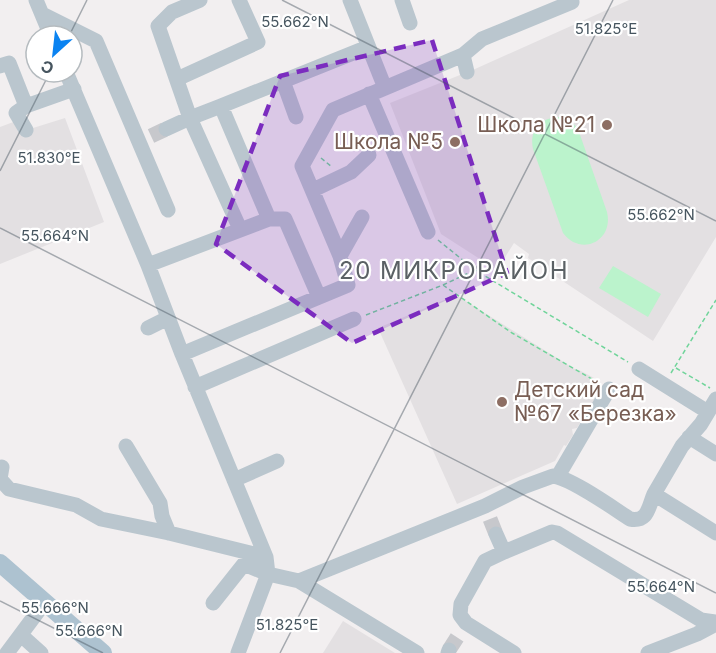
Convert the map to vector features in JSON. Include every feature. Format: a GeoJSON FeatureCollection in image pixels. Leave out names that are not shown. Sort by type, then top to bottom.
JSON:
{"type":"FeatureCollection","features":[{"type":"Feature","properties":{"kind":"main road"},"geometry":{"type":"LineString","coordinates":[[0,563],[103,653]]}},
{"type":"Feature","properties":{"kind":"lane"},"geometry":{"type":"LineString","coordinates":[[200,0],[170,6],[158,26],[190,118],[240,230]]}},
{"type":"Feature","properties":{"kind":"lane"},"geometry":{"type":"LineString","coordinates":[[177,79],[258,42],[239,0]]}},
{"type":"Feature","properties":{"kind":"lane"},"geometry":{"type":"LineString","coordinates":[[351,0],[385,88]]}},
{"type":"Feature","properties":{"kind":"lane"},"geometry":{"type":"LineString","coordinates":[[402,0],[410,23]]}},
{"type":"Feature","properties":{"kind":"lane"},"geometry":{"type":"LineString","coordinates":[[182,354],[348,285],[340,256],[302,166],[333,110],[464,55],[482,39],[572,2],[571,0]]}},
{"type":"Feature","properties":{"kind":"lane"},"geometry":{"type":"LineString","coordinates":[[39,7],[46,24]]}},
{"type":"Feature","properties":{"kind":"lane"},"geometry":{"type":"LineString","coordinates":[[39,7],[96,41],[144,138],[168,210]]}},
{"type":"Feature","properties":{"kind":"lane"},"geometry":{"type":"LineString","coordinates":[[166,129],[368,47]]}},
{"type":"Feature","properties":{"kind":"lane"},"geometry":{"type":"LineString","coordinates":[[464,55],[467,72]]}},
{"type":"Feature","properties":{"kind":"lane"},"geometry":{"type":"LineString","coordinates":[[0,66],[9,63],[26,106]]}},
{"type":"Feature","properties":{"kind":"lane"},"geometry":{"type":"LineString","coordinates":[[283,81],[296,117]]}},
{"type":"Feature","properties":{"kind":"lane"},"geometry":{"type":"LineString","coordinates":[[72,84],[148,265],[195,387],[266,557],[268,574],[238,653]]}},
{"type":"Feature","properties":{"kind":"lane"},"geometry":{"type":"LineString","coordinates":[[26,130],[16,113],[26,106],[74,89]]}},
{"type":"Feature","properties":{"kind":"lane"},"geometry":{"type":"LineString","coordinates":[[369,94],[428,232]]}},
{"type":"Feature","properties":{"kind":"lane"},"geometry":{"type":"LineString","coordinates":[[221,106],[269,219]]}},
{"type":"Feature","properties":{"kind":"lane"},"geometry":{"type":"LineString","coordinates":[[313,190],[351,172],[369,155]]}},
{"type":"Feature","properties":{"kind":"lane"},"geometry":{"type":"LineString","coordinates":[[340,256],[362,218]]}},
{"type":"Feature","properties":{"kind":"lane"},"geometry":{"type":"LineString","coordinates":[[148,265],[269,219],[285,219],[320,297]]}},
{"type":"Feature","properties":{"kind":"lane"},"geometry":{"type":"LineString","coordinates":[[148,328],[168,318]]}},
{"type":"Feature","properties":{"kind":"lane"},"geometry":{"type":"LineString","coordinates":[[195,387],[354,319]]}},
{"type":"Feature","properties":{"kind":"lane"},"geometry":{"type":"LineString","coordinates":[[299,581],[488,512],[523,487],[553,476],[558,476],[581,488],[630,519],[641,520],[682,446],[701,424],[712,406],[664,384],[639,369]]}},
{"type":"Feature","properties":{"kind":"lane"},"geometry":{"type":"LineString","coordinates":[[558,476],[609,389]]}},
{"type":"Feature","properties":{"kind":"lane"},"geometry":{"type":"LineString","coordinates":[[689,437],[716,454]]}},
{"type":"Feature","properties":{"kind":"lane"},"geometry":{"type":"LineString","coordinates":[[126,446],[160,503],[162,516],[169,533]]}},
{"type":"Feature","properties":{"kind":"lane"},"geometry":{"type":"LineString","coordinates":[[234,480],[278,461]]}},
{"type":"Feature","properties":{"kind":"lane"},"geometry":{"type":"LineString","coordinates":[[0,468],[3,467],[0,479],[9,489],[76,505],[101,519],[266,557]]}},
{"type":"Feature","properties":{"kind":"lane"},"geometry":{"type":"LineString","coordinates":[[654,494],[716,533]]}},
{"type":"Feature","properties":{"kind":"lane"},"geometry":{"type":"LineString","coordinates":[[514,653],[462,629],[461,604],[485,561],[552,532],[701,620],[716,623]]}},
{"type":"Feature","properties":{"kind":"lane"},"geometry":{"type":"LineString","coordinates":[[496,534],[504,552]]}},
{"type":"Feature","properties":{"kind":"lane"},"geometry":{"type":"LineString","coordinates":[[213,603],[244,564],[268,574],[299,581],[372,632],[417,653]]}},
{"type":"Feature","properties":{"kind":"lane"},"geometry":{"type":"LineString","coordinates":[[7,653],[45,602]]}},
{"type":"Feature","properties":{"kind":"lane"},"geometry":{"type":"LineString","coordinates":[[648,653],[697,634],[716,623]]}},
{"type":"Feature","properties":{"kind":"lane"},"geometry":{"type":"LineString","coordinates":[[21,635],[40,653]]}},
{"type":"Feature","properties":{"kind":"path"},"geometry":{"type":"LineString","coordinates":[[428,232],[475,270],[639,369]]}},
{"type":"Feature","properties":{"kind":"path"},"geometry":{"type":"LineString","coordinates":[[354,319],[443,285],[475,270]]}},
{"type":"Feature","properties":{"kind":"path"},"geometry":{"type":"LineString","coordinates":[[443,285],[512,333],[609,389]]}},
{"type":"Feature","properties":{"kind":"path"},"geometry":{"type":"LineString","coordinates":[[664,384],[716,300]]}},
{"type":"Feature","properties":{"kind":"path"},"geometry":{"type":"LineString","coordinates":[[675,367],[716,392]]}},
{"type":"Feature","properties":{"kind":"highlighted area"},"geometry":{"type":"Polygon","coordinates":[[[432,40],[507,273],[352,343],[216,244],[280,76],[432,40]]]}},
{"type":"Feature","properties":{"kind":"shaded area","name":"Школа №21"},"geometry":{"type":"Polygon","coordinates":[[[629,0],[716,0],[716,237],[653,341],[528,258],[529,254],[514,243],[497,270],[441,234],[390,103],[475,69],[629,0]]]}},
{"type":"Feature","properties":{"kind":"shaded area"},"geometry":{"type":"Polygon","coordinates":[[[65,118],[104,222],[0,264],[0,127],[16,121],[33,128],[65,118]]]}},
{"type":"Feature","properties":{"kind":"shaded area","name":"Детский сад №67 «Березка»"},"geometry":{"type":"Polygon","coordinates":[[[456,295],[578,371],[594,378],[597,396],[589,409],[584,410],[585,415],[577,428],[572,429],[573,435],[555,461],[457,504],[378,328],[456,295]]]}},
{"type":"Feature","properties":{"kind":"shaded area"},"geometry":{"type":"Polygon","coordinates":[[[343,621],[395,653],[323,653],[343,621]]]}},
{"type":"Feature","properties":{"kind":"green space"},"geometry":{"type":"Polygon","coordinates":[[[558,117],[571,121],[578,129],[607,212],[606,231],[601,238],[587,245],[570,240],[563,233],[533,149],[534,131],[537,127],[546,120],[558,117]]]}},
{"type":"Feature","properties":{"kind":"green space"},"geometry":{"type":"Polygon","coordinates":[[[613,266],[661,294],[648,317],[599,288],[613,266]]]}},
{"type":"Feature","properties":{"kind":"tunnel"},"geometry":{"type":"LineString","coordinates":[[151,136],[166,129]]}},
{"type":"Feature","properties":{"kind":"tunnel"},"geometry":{"type":"LineString","coordinates":[[490,519],[496,534]]}},
{"type":"Feature","properties":{"kind":"tunnel"},"geometry":{"type":"LineString","coordinates":[[449,650],[458,636]]}},
{"type":"Feature","properties":{"kind":"place","name":"Школа №21"},"geometry":{"type":"Point","coordinates":[607,125]}},
{"type":"Feature","properties":{"kind":"place","name":"Школа №5"},"geometry":{"type":"Point","coordinates":[455,142]}},
{"type":"Feature","properties":{"kind":"place","name":"Детский сад №67 «Березка»"},"geometry":{"type":"Point","coordinates":[502,402]}},
{"type":"Feature","properties":{"kind":"district","name":"20 МИКРОРАЙОН"},"geometry":{"type":"Point","coordinates":[454,271]}}]}
